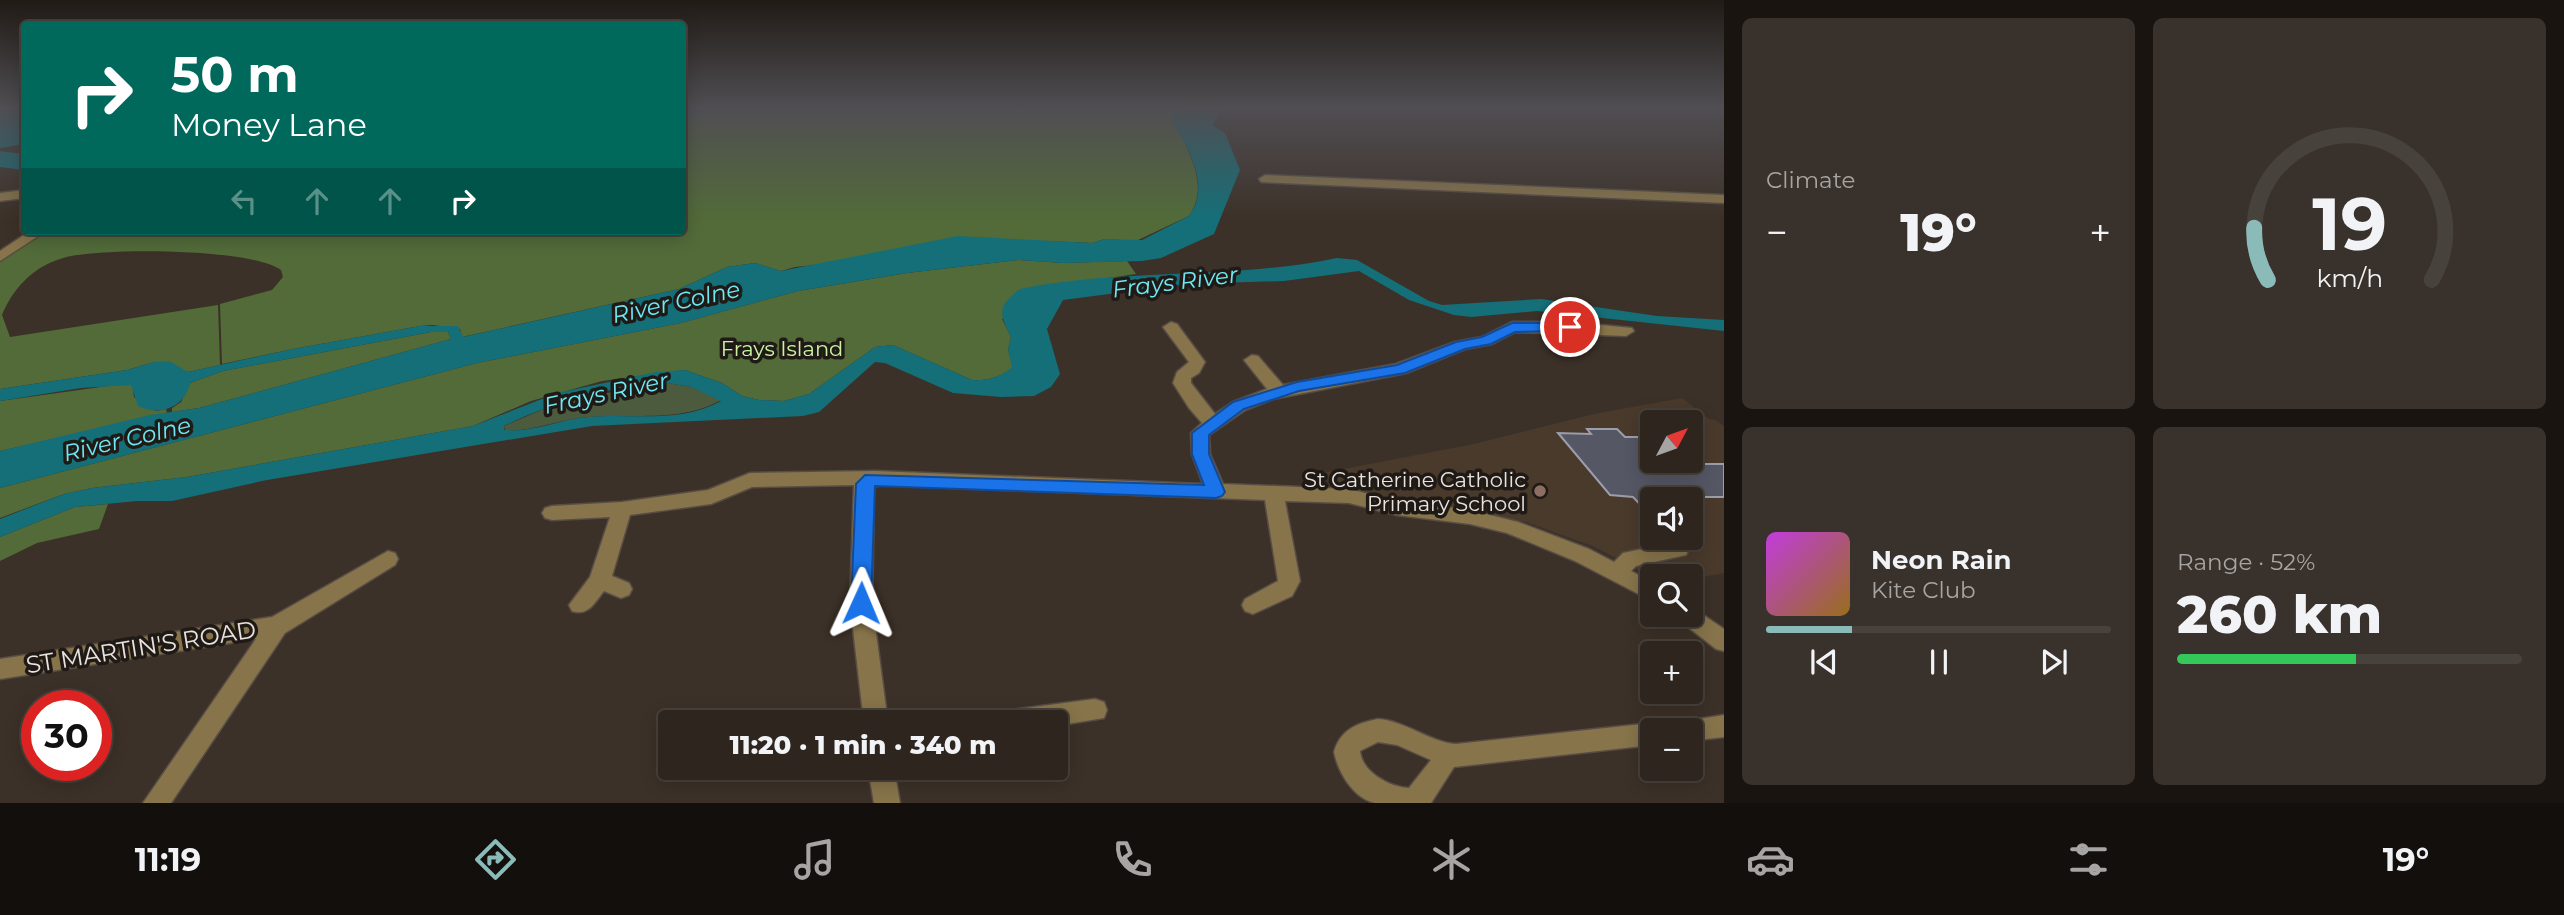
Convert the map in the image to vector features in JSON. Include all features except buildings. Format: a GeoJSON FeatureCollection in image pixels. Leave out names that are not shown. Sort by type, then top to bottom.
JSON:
{"type":"FeatureCollection","features":[{"type":"Feature","properties":{"kind":"street"},"geometry":{"type":"LineString","coordinates":[[1265,179],[1719,198]]}},
{"type":"Feature","properties":{"kind":"street"},"geometry":{"type":"LineString","coordinates":[[0,197],[21,194]]}},
{"type":"Feature","properties":{"kind":"street"},"geometry":{"type":"LineString","coordinates":[[0,257],[33,235]]}},
{"type":"Feature","properties":{"kind":"street"},"geometry":{"type":"LineString","coordinates":[[1171,327],[1196,362],[1193,369],[1183,376],[1182,383],[1195,404],[1213,423]]}},
{"type":"Feature","properties":{"kind":"street"},"geometry":{"type":"LineString","coordinates":[[1216,492],[1194,442],[1200,433],[1239,406],[1279,392],[1400,369],[1461,345],[1486,341],[1512,327],[1626,331]]}},
{"type":"Feature","properties":{"kind":"street"},"geometry":{"type":"LineString","coordinates":[[1598,330],[1610,344]]}},
{"type":"Feature","properties":{"kind":"street"},"geometry":{"type":"LineString","coordinates":[[1252,360],[1279,392]]}},
{"type":"Feature","properties":{"kind":"street"},"geometry":{"type":"LineString","coordinates":[[874,710],[861,603],[864,484],[876,478]]}},
{"type":"Feature","properties":{"kind":"street"},"geometry":{"type":"LineString","coordinates":[[552,513],[622,509],[711,497],[750,480],[876,478],[1349,496],[1397,508],[1483,520],[1545,539],[1640,585]]}},
{"type":"Feature","properties":{"kind":"street"},"geometry":{"type":"LineString","coordinates":[[1253,605],[1286,589],[1289,582],[1274,493]]}},
{"type":"Feature","properties":{"kind":"street"},"geometry":{"type":"LineString","coordinates":[[580,605],[600,580],[622,509]]}},
{"type":"Feature","properties":{"kind":"street"},"geometry":{"type":"LineString","coordinates":[[1617,572],[1630,559],[1674,550]]}},
{"type":"Feature","properties":{"kind":"street"},"geometry":{"type":"LineString","coordinates":[[277,626],[388,559]]}},
{"type":"Feature","properties":{"kind":"street"},"geometry":{"type":"LineString","coordinates":[[600,580],[621,589]]}},
{"type":"Feature","properties":{"kind":"street","name":"ST MARTIN'S ROAD"},"geometry":{"type":"LineString","coordinates":[[0,669],[277,626]]}},
{"type":"Feature","properties":{"kind":"street","name":"ST MARTIN'S ROAD"},"geometry":{"type":"LineString","coordinates":[[156,803],[277,626]]}},
{"type":"Feature","properties":{"kind":"street"},"geometry":{"type":"LineString","coordinates":[[1703,626],[1724,642]]}},
{"type":"Feature","properties":{"kind":"street"},"geometry":{"type":"LineString","coordinates":[[1068,713],[1095,710]]}},
{"type":"Feature","properties":{"kind":"street"},"geometry":{"type":"LineString","coordinates":[[1703,728],[1724,726]]}},
{"type":"Feature","properties":{"kind":"street"},"geometry":{"type":"LineString","coordinates":[[1447,755],[1640,735]]}},
{"type":"Feature","properties":{"kind":"street"},"geometry":{"type":"LineString","coordinates":[[883,780],[887,803]]}},
{"type":"Feature","properties":{"kind":"shaded area","name":"St Catherine Catholic Primary School"},"geometry":{"type":"Polygon","coordinates":[[[1682,398],[1697,410],[1640,410],[1640,473],[1703,473],[1703,414],[1724,426],[1724,573],[1703,577],[1703,564],[1640,564],[1640,571],[1595,547],[1526,522],[1370,495],[1340,487],[1318,474],[1474,444],[1594,414],[1682,398]]]}},
{"type":"Feature","properties":{"kind":"green space"},"geometry":{"type":"Polygon","coordinates":[[[686,145],[1186,145],[1194,166],[1198,192],[1189,216],[1136,241],[1047,241],[795,267],[781,271],[755,263],[727,267],[679,289],[462,337],[460,329],[420,326],[222,364],[220,304],[272,290],[283,277],[281,270],[240,257],[209,254],[140,251],[82,254],[43,266],[18,287],[2,315],[10,337],[218,305],[220,365],[188,372],[154,362],[127,370],[0,389],[0,260],[36,235],[686,235],[686,145]]]}},
{"type":"Feature","properties":{"kind":"green space","name":"Frays Island"},"geometry":{"type":"Polygon","coordinates":[[[1019,260],[1063,263],[1127,261],[1136,274],[1101,279],[1002,319],[1011,337],[1008,350],[1013,367],[989,379],[972,380],[893,345],[875,347],[809,394],[784,401],[742,396],[722,383],[685,370],[602,381],[531,401],[473,426],[187,477],[92,488],[64,494],[0,518],[0,488],[477,363],[681,323],[798,291],[907,273],[1019,260]]]}},
{"type":"Feature","properties":{"kind":"green space"},"geometry":{"type":"Polygon","coordinates":[[[431,332],[448,332],[451,339],[199,408],[172,412],[172,408],[181,402],[190,383],[223,371],[431,332]]]}},
{"type":"Feature","properties":{"kind":"green space"},"geometry":{"type":"Polygon","coordinates":[[[668,383],[691,387],[721,400],[689,412],[656,416],[589,417],[505,431],[504,426],[565,400],[668,383]]]}},
{"type":"Feature","properties":{"kind":"green space"},"geometry":{"type":"Polygon","coordinates":[[[132,385],[134,397],[156,411],[166,409],[167,413],[0,451],[0,401],[132,385]]]}},
{"type":"Feature","properties":{"kind":"green space"},"geometry":{"type":"Polygon","coordinates":[[[108,504],[99,529],[37,543],[0,561],[0,537],[75,507],[108,504]]]}},
{"type":"Feature","properties":{"kind":"water","name":"River Colne"},"geometry":{"type":"Polygon","coordinates":[[[1186,145],[1230,145],[1240,170],[1214,234],[1161,258],[1063,263],[1019,260],[907,273],[798,291],[681,323],[477,363],[0,488],[0,451],[150,415],[199,408],[451,339],[448,332],[431,332],[223,371],[190,383],[177,404],[163,410],[138,406],[131,385],[81,388],[0,401],[0,389],[127,370],[154,362],[169,361],[188,372],[293,349],[420,326],[458,326],[463,337],[679,289],[727,267],[755,263],[781,271],[958,236],[1092,243],[1105,239],[1142,240],[1189,216],[1198,192],[1198,179],[1186,145]]]}},
{"type":"Feature","properties":{"kind":"water","name":"Frays River"},"geometry":{"type":"Polygon","coordinates":[[[1337,258],[1357,260],[1429,301],[1442,305],[1541,299],[1657,316],[1724,320],[1724,331],[1537,311],[1471,317],[1454,315],[1409,300],[1359,271],[1284,281],[1186,284],[1063,300],[1047,329],[1060,374],[1051,387],[1034,396],[1001,397],[953,393],[885,363],[875,362],[819,412],[803,416],[592,426],[267,480],[172,501],[137,501],[75,507],[0,537],[0,519],[64,494],[92,488],[187,477],[473,426],[557,393],[656,372],[685,370],[722,383],[742,396],[784,401],[809,394],[875,347],[893,345],[972,380],[989,379],[1012,367],[1008,350],[1011,337],[1002,311],[1007,300],[1020,289],[1099,278],[1298,265],[1337,258]],[[668,383],[605,391],[543,409],[504,426],[504,430],[525,430],[589,417],[689,413],[721,401],[691,387],[668,383]]]}},
{"type":"Feature","properties":{"kind":"waterway"},"geometry":{"type":"LineString","coordinates":[[0,159],[21,162]]}},
{"type":"Feature","properties":{"kind":"place","name":"St Catherine Catholic Primary School"},"geometry":{"type":"Point","coordinates":[1540,491]}},
{"type":"Feature","properties":{"kind":"route"},"geometry":{"type":"LineString","coordinates":[[861,603],[864,484],[871,479],[1216,492],[1201,454],[1200,433],[1239,406],[1297,387],[1412,366],[1461,345],[1486,341],[1512,327],[1570,327]]}}]}
